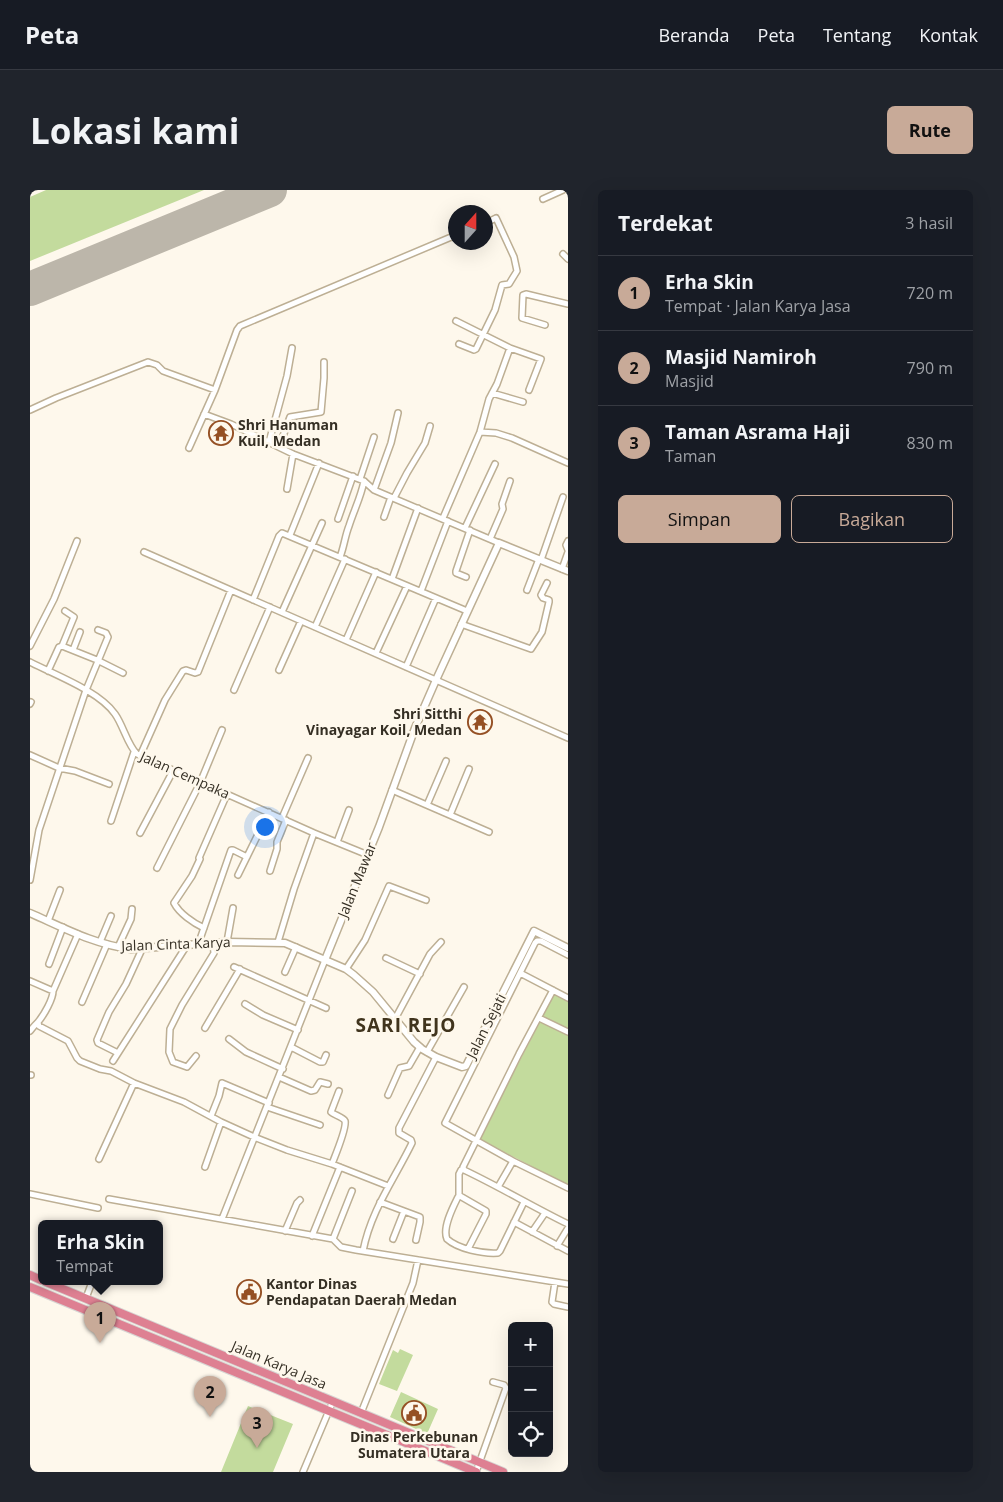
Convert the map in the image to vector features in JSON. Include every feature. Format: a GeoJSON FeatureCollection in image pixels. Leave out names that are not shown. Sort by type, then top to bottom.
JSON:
{"type":"FeatureCollection","features":[{"type":"Feature","properties":{"kind":"highway","name":"Jalan Karya Jasa"},"geometry":{"type":"LineString","coordinates":[[54,1285],[503,1472]]}},
{"type":"Feature","properties":{"kind":"highway","name":"Jalan Karya Jasa"},"geometry":{"type":"LineString","coordinates":[[30,1287],[476,1472]]}},
{"type":"Feature","properties":{"kind":"highway"},"geometry":{"type":"LineString","coordinates":[[156,1339],[160,1330]]}},
{"type":"Feature","properties":{"kind":"street"},"geometry":{"type":"LineString","coordinates":[[543,199],[563,190]]}},
{"type":"Feature","properties":{"kind":"street"},"geometry":{"type":"LineString","coordinates":[[459,344],[475,350],[496,310],[502,285],[509,285],[516,276],[517,271],[514,257],[496,218],[493,219]]}},
{"type":"Feature","properties":{"kind":"street"},"geometry":{"type":"LineString","coordinates":[[189,448],[215,390],[240,326],[448,238]]}},
{"type":"Feature","properties":{"kind":"street"},"geometry":{"type":"LineString","coordinates":[[563,254],[568,259]]}},
{"type":"Feature","properties":{"kind":"street"},"geometry":{"type":"LineString","coordinates":[[545,325],[522,318],[524,294],[568,304]]}},
{"type":"Feature","properties":{"kind":"street"},"geometry":{"type":"LineString","coordinates":[[456,321],[510,348],[541,359],[529,390]]}},
{"type":"Feature","properties":{"kind":"street"},"geometry":{"type":"LineString","coordinates":[[269,442],[287,376],[292,348]]}},
{"type":"Feature","properties":{"kind":"street"},"geometry":{"type":"LineString","coordinates":[[421,592],[480,432],[487,404],[510,348]]}},
{"type":"Feature","properties":{"kind":"street"},"geometry":{"type":"LineString","coordinates":[[30,410],[148,362],[157,365],[163,370],[215,390]]}},
{"type":"Feature","properties":{"kind":"street"},"geometry":{"type":"LineString","coordinates":[[279,447],[290,416],[321,412],[324,362]]}},
{"type":"Feature","properties":{"kind":"street"},"geometry":{"type":"LineString","coordinates":[[492,393],[523,402]]}},
{"type":"Feature","properties":{"kind":"street"},"geometry":{"type":"LineString","coordinates":[[374,490],[391,443],[398,413]]}},
{"type":"Feature","properties":{"kind":"street"},"geometry":{"type":"LineString","coordinates":[[204,414],[293,454],[362,480],[374,490],[565,570],[568,551],[566,545],[568,541]]}},
{"type":"Feature","properties":{"kind":"street"},"geometry":{"type":"LineString","coordinates":[[384,517],[425,443],[430,426]]}},
{"type":"Feature","properties":{"kind":"street"},"geometry":{"type":"LineString","coordinates":[[480,432],[496,433],[512,438],[568,462]]}},
{"type":"Feature","properties":{"kind":"street"},"geometry":{"type":"LineString","coordinates":[[315,626],[342,558],[349,524],[358,503],[362,480],[374,438]]}},
{"type":"Feature","properties":{"kind":"street"},"geometry":{"type":"LineString","coordinates":[[287,489],[293,454]]}},
{"type":"Feature","properties":{"kind":"street"},"geometry":{"type":"LineString","coordinates":[[290,535],[319,463]]}},
{"type":"Feature","properties":{"kind":"street"},"geometry":{"type":"LineString","coordinates":[[466,577],[456,571],[468,529],[495,464]]}},
{"type":"Feature","properties":{"kind":"street"},"geometry":{"type":"LineString","coordinates":[[338,519],[353,476]]}},
{"type":"Feature","properties":{"kind":"street"},"geometry":{"type":"LineString","coordinates":[[490,539],[503,509],[502,504],[510,481]]}},
{"type":"Feature","properties":{"kind":"street"},"geometry":{"type":"LineString","coordinates":[[527,590],[563,497]]}},
{"type":"Feature","properties":{"kind":"street"},"geometry":{"type":"LineString","coordinates":[[392,579],[418,508]]}},
{"type":"Feature","properties":{"kind":"street"},"geometry":{"type":"LineString","coordinates":[[282,612],[322,523]]}},
{"type":"Feature","properties":{"kind":"street"},"geometry":{"type":"LineString","coordinates":[[253,600],[281,533],[290,535],[467,611]]}},
{"type":"Feature","properties":{"kind":"street"},"geometry":{"type":"LineString","coordinates":[[30,646],[54,599],[77,541]]}},
{"type":"Feature","properties":{"kind":"street","name":"Jalan Mawar"},"geometry":{"type":"LineString","coordinates":[[222,1220],[368,855],[415,728],[499,543]]}},
{"type":"Feature","properties":{"kind":"street"},"geometry":{"type":"LineString","coordinates":[[144,552],[568,738]]}},
{"type":"Feature","properties":{"kind":"street"},"geometry":{"type":"LineString","coordinates":[[346,640],[376,572]]}},
{"type":"Feature","properties":{"kind":"street"},"geometry":{"type":"LineString","coordinates":[[461,624],[531,649],[542,632],[550,602],[541,595],[547,583]]}},
{"type":"Feature","properties":{"kind":"street"},"geometry":{"type":"LineString","coordinates":[[376,654],[407,586]]}},
{"type":"Feature","properties":{"kind":"street"},"geometry":{"type":"LineString","coordinates":[[140,756],[165,700],[183,671],[198,672],[231,590]]}},
{"type":"Feature","properties":{"kind":"street"},"geometry":{"type":"LineString","coordinates":[[406,667],[436,598]]}},
{"type":"Feature","properties":{"kind":"street"},"geometry":{"type":"LineString","coordinates":[[234,690],[270,607]]}},
{"type":"Feature","properties":{"kind":"street"},"geometry":{"type":"LineString","coordinates":[[48,671],[59,647],[62,646],[74,617],[65,611]]}},
{"type":"Feature","properties":{"kind":"street"},"geometry":{"type":"LineString","coordinates":[[279,670],[301,621]]}},
{"type":"Feature","properties":{"kind":"street"},"geometry":{"type":"LineString","coordinates":[[30,880],[39,830],[86,690],[108,637],[98,630]]}},
{"type":"Feature","properties":{"kind":"street"},"geometry":{"type":"LineString","coordinates":[[73,650],[80,632]]}},
{"type":"Feature","properties":{"kind":"street"},"geometry":{"type":"LineString","coordinates":[[62,646],[123,673]]}},
{"type":"Feature","properties":{"kind":"street","name":"Jalan Cempaka"},"geometry":{"type":"LineString","coordinates":[[30,662],[100,699],[115,714],[134,752],[140,756],[368,855]]}},
{"type":"Feature","properties":{"kind":"street"},"geometry":{"type":"LineString","coordinates":[[157,868],[200,783],[222,730]]}},
{"type":"Feature","properties":{"kind":"street"},"geometry":{"type":"LineString","coordinates":[[111,821],[134,752]]}},
{"type":"Feature","properties":{"kind":"street"},"geometry":{"type":"LineString","coordinates":[[30,755],[59,768],[74,771],[109,784]]}},
{"type":"Feature","properties":{"kind":"street"},"geometry":{"type":"LineString","coordinates":[[270,871],[284,819],[308,758]]}},
{"type":"Feature","properties":{"kind":"street"},"geometry":{"type":"LineString","coordinates":[[427,805],[446,761]]}},
{"type":"Feature","properties":{"kind":"street"},"geometry":{"type":"LineString","coordinates":[[140,833],[174,770]]}},
{"type":"Feature","properties":{"kind":"street"},"geometry":{"type":"LineString","coordinates":[[450,815],[469,770]]}},
{"type":"Feature","properties":{"kind":"street"},"geometry":{"type":"LineString","coordinates":[[392,790],[489,832]]}},
{"type":"Feature","properties":{"kind":"street"},"geometry":{"type":"LineString","coordinates":[[204,928],[186,916],[174,903],[196,869],[227,794]]}},
{"type":"Feature","properties":{"kind":"street"},"geometry":{"type":"LineString","coordinates":[[337,842],[349,810]]}},
{"type":"Feature","properties":{"kind":"street"},"geometry":{"type":"LineString","coordinates":[[238,876],[269,812]]}},
{"type":"Feature","properties":{"kind":"street"},"geometry":{"type":"LineString","coordinates":[[278,942],[314,833]]}},
{"type":"Feature","properties":{"kind":"street"},"geometry":{"type":"LineString","coordinates":[[198,945],[231,850],[247,857]]}},
{"type":"Feature","properties":{"kind":"street"},"geometry":{"type":"LineString","coordinates":[[346,969],[365,940],[389,886],[426,900]]}},
{"type":"Feature","properties":{"kind":"street"},"geometry":{"type":"LineString","coordinates":[[48,921],[60,890]]}},
{"type":"Feature","properties":{"kind":"street"},"geometry":{"type":"LineString","coordinates":[[227,942],[233,908]]}},
{"type":"Feature","properties":{"kind":"street"},"geometry":{"type":"LineString","coordinates":[[118,947],[132,919],[132,909]]}},
{"type":"Feature","properties":{"kind":"street","name":"Jalan Cinta Karya"},"geometry":{"type":"LineString","coordinates":[[30,913],[78,934],[118,947],[143,948],[227,942],[278,942],[296,947],[325,960]]}},
{"type":"Feature","properties":{"kind":"street"},"geometry":{"type":"LineString","coordinates":[[100,942],[112,916]]}},
{"type":"Feature","properties":{"kind":"street"},"geometry":{"type":"LineString","coordinates":[[49,964],[63,927]]}},
{"type":"Feature","properties":{"kind":"street","name":"Jalan Sejati"},"geometry":{"type":"LineString","coordinates":[[325,960],[346,969],[373,992],[420,1047],[436,1057],[462,1068],[466,1066],[534,931],[568,948]]}},
{"type":"Feature","properties":{"kind":"street"},"geometry":{"type":"LineString","coordinates":[[30,1031],[33,1025],[38,1023],[52,998],[53,991],[78,934]]}},
{"type":"Feature","properties":{"kind":"street"},"geometry":{"type":"LineString","coordinates":[[568,955],[541,941],[535,942],[445,1122],[446,1125],[513,1161],[568,1188]]}},
{"type":"Feature","properties":{"kind":"street"},"geometry":{"type":"LineString","coordinates":[[395,1019],[430,954],[441,942]]}},
{"type":"Feature","properties":{"kind":"street"},"geometry":{"type":"LineString","coordinates":[[196,1056],[187,1067],[173,1062],[169,1052],[170,1029],[182,1005],[214,953],[213,943]]}},
{"type":"Feature","properties":{"kind":"street"},"geometry":{"type":"LineString","coordinates":[[82,1002],[108,944]]}},
{"type":"Feature","properties":{"kind":"street"},"geometry":{"type":"LineString","coordinates":[[113,1061],[187,945]]}},
{"type":"Feature","properties":{"kind":"street"},"geometry":{"type":"LineString","coordinates":[[285,972],[296,947]]}},
{"type":"Feature","properties":{"kind":"street"},"geometry":{"type":"LineString","coordinates":[[118,1053],[98,1043],[97,1040],[109,1012],[126,984],[143,948]]}},
{"type":"Feature","properties":{"kind":"street"},"geometry":{"type":"LineString","coordinates":[[386,958],[420,974]]}},
{"type":"Feature","properties":{"kind":"street"},"geometry":{"type":"LineString","coordinates":[[205,1028],[237,968],[326,1008]]}},
{"type":"Feature","properties":{"kind":"street"},"geometry":{"type":"LineString","coordinates":[[520,973],[568,998]]}},
{"type":"Feature","properties":{"kind":"street"},"geometry":{"type":"LineString","coordinates":[[30,981],[53,991]]}},
{"type":"Feature","properties":{"kind":"street"},"geometry":{"type":"LineString","coordinates":[[427,1052],[464,987]]}},
{"type":"Feature","properties":{"kind":"street"},"geometry":{"type":"LineString","coordinates":[[524,1202],[498,1253],[457,1246],[448,1241],[446,1237],[451,1214],[459,1196],[459,1174],[553,990]]}},
{"type":"Feature","properties":{"kind":"street"},"geometry":{"type":"LineString","coordinates":[[244,1004],[298,1030]]}},
{"type":"Feature","properties":{"kind":"street"},"geometry":{"type":"LineString","coordinates":[[539,1018],[568,1032]]}},
{"type":"Feature","properties":{"kind":"street"},"geometry":{"type":"LineString","coordinates":[[38,1023],[39,1026],[68,1041],[80,1061],[110,1071],[134,1083],[184,1102],[254,1137],[388,1186]]}},
{"type":"Feature","properties":{"kind":"street"},"geometry":{"type":"LineString","coordinates":[[228,1039],[246,1052],[283,1068]]}},
{"type":"Feature","properties":{"kind":"street"},"geometry":{"type":"LineString","coordinates":[[291,1047],[322,1062],[326,1055]]}},
{"type":"Feature","properties":{"kind":"street"},"geometry":{"type":"LineString","coordinates":[[388,1095],[400,1068],[409,1066],[420,1047]]}},
{"type":"Feature","properties":{"kind":"street"},"geometry":{"type":"LineString","coordinates":[[363,1251],[367,1231],[380,1202],[412,1143],[409,1138],[399,1133],[399,1128],[436,1057]]}},
{"type":"Feature","properties":{"kind":"street"},"geometry":{"type":"LineString","coordinates":[[279,1077],[311,1091],[315,1090],[320,1082],[328,1084]]}},
{"type":"Feature","properties":{"kind":"street"},"geometry":{"type":"LineString","coordinates":[[99,1159],[134,1083]]}},
{"type":"Feature","properties":{"kind":"street"},"geometry":{"type":"LineString","coordinates":[[211,1116],[222,1083],[268,1105],[320,1125]]}},
{"type":"Feature","properties":{"kind":"street"},"geometry":{"type":"LineString","coordinates":[[332,1164],[345,1121],[331,1112],[339,1090]]}},
{"type":"Feature","properties":{"kind":"street"},"geometry":{"type":"LineString","coordinates":[[205,1167],[221,1122]]}},
{"type":"Feature","properties":{"kind":"street"},"geometry":{"type":"LineString","coordinates":[[498,1187],[513,1161]]}},
{"type":"Feature","properties":{"kind":"street"},"geometry":{"type":"LineString","coordinates":[[312,1236],[340,1167]]}},
{"type":"Feature","properties":{"kind":"street"},"geometry":{"type":"LineString","coordinates":[[463,1168],[568,1226],[557,1246]]}},
{"type":"Feature","properties":{"kind":"street"},"geometry":{"type":"LineString","coordinates":[[333,1240],[352,1191]]}},
{"type":"Feature","properties":{"kind":"street"},"geometry":{"type":"LineString","coordinates":[[30,1194],[98,1208]]}},
{"type":"Feature","properties":{"kind":"street"},"geometry":{"type":"LineString","coordinates":[[459,1196],[486,1211],[468,1249]]}},
{"type":"Feature","properties":{"kind":"street"},"geometry":{"type":"LineString","coordinates":[[109,1199],[333,1240],[342,1247],[363,1251],[568,1284]]}},
{"type":"Feature","properties":{"kind":"street"},"geometry":{"type":"LineString","coordinates":[[285,1231],[300,1200]]}},
{"type":"Feature","properties":{"kind":"street"},"geometry":{"type":"LineString","coordinates":[[380,1202],[420,1218],[416,1240]]}},
{"type":"Feature","properties":{"kind":"street"},"geometry":{"type":"LineString","coordinates":[[393,1239],[404,1211]]}},
{"type":"Feature","properties":{"kind":"street"},"geometry":{"type":"LineString","coordinates":[[532,1232],[545,1213]]}},
{"type":"Feature","properties":{"kind":"street"},"geometry":{"type":"LineString","coordinates":[[514,1222],[568,1251]]}},
{"type":"Feature","properties":{"kind":"street"},"geometry":{"type":"LineString","coordinates":[[361,1413],[413,1283],[418,1260]]}},
{"type":"Feature","properties":{"kind":"street"},"geometry":{"type":"LineString","coordinates":[[556,1282],[552,1302],[568,1307]]}},
{"type":"Feature","properties":{"kind":"street"},"geometry":{"type":"LineString","coordinates":[[86,1298],[91,1285]]}},
{"type":"Feature","properties":{"kind":"street"},"geometry":{"type":"LineString","coordinates":[[476,1472],[506,1388],[504,1385],[493,1382]]}},
{"type":"Feature","properties":{"kind":"street"},"geometry":{"type":"LineString","coordinates":[[303,1472],[333,1401]]}},
{"type":"Feature","properties":{"kind":"green space"},"geometry":{"type":"Polygon","coordinates":[[[46,190],[204,190],[30,261],[30,197],[46,190]]]}},
{"type":"Feature","properties":{"kind":"green space"},"geometry":{"type":"Polygon","coordinates":[[[555,993],[568,1000],[568,1185],[479,1139],[555,993]]]}},
{"type":"Feature","properties":{"kind":"green space"},"geometry":{"type":"Polygon","coordinates":[[[400,1349],[413,1355],[397,1391],[379,1384],[393,1350],[398,1353],[400,1349]]]}},
{"type":"Feature","properties":{"kind":"green space","name":"Dinas Perkebunan Sumatera Utara"},"geometry":{"type":"Polygon","coordinates":[[[401,1392],[438,1409],[427,1434],[390,1417],[401,1392]]]}},
{"type":"Feature","properties":{"kind":"green space"},"geometry":{"type":"Polygon","coordinates":[[[248,1406],[293,1424],[273,1472],[221,1472],[248,1406]]]}},
{"type":"Feature","properties":{"kind":"runway"},"geometry":{"type":"LineString","coordinates":[[30,289],[270,190]]}},
{"type":"Feature","properties":{"kind":"place","name":"Shri Hanuman Kuil, Medan"},"geometry":{"type":"Point","coordinates":[221,433]}},
{"type":"Feature","properties":{"kind":"place","name":"Shri Sitthi Vinayagar Koil, Medan"},"geometry":{"type":"Point","coordinates":[480,722]}},
{"type":"Feature","properties":{"kind":"place","name":"Kantor Dinas Pendapatan Daerah Medan"},"geometry":{"type":"Point","coordinates":[249,1292]}},
{"type":"Feature","properties":{"kind":"place","name":"Erha Skin"},"geometry":{"type":"Point","coordinates":[100,1343]}},
{"type":"Feature","properties":{"kind":"place","name":"Dinas Perkebunan Sumatera Utara"},"geometry":{"type":"Point","coordinates":[414,1413]}},
{"type":"Feature","properties":{"kind":"place","name":"Masjid Namiroh"},"geometry":{"type":"Point","coordinates":[210,1417]}},
{"type":"Feature","properties":{"kind":"place","name":"Taman Asrama Haji"},"geometry":{"type":"Point","coordinates":[257,1448]}},
{"type":"Feature","properties":{"kind":"district","name":"SARI REJO"},"geometry":{"type":"Point","coordinates":[406,1025]}}]}
